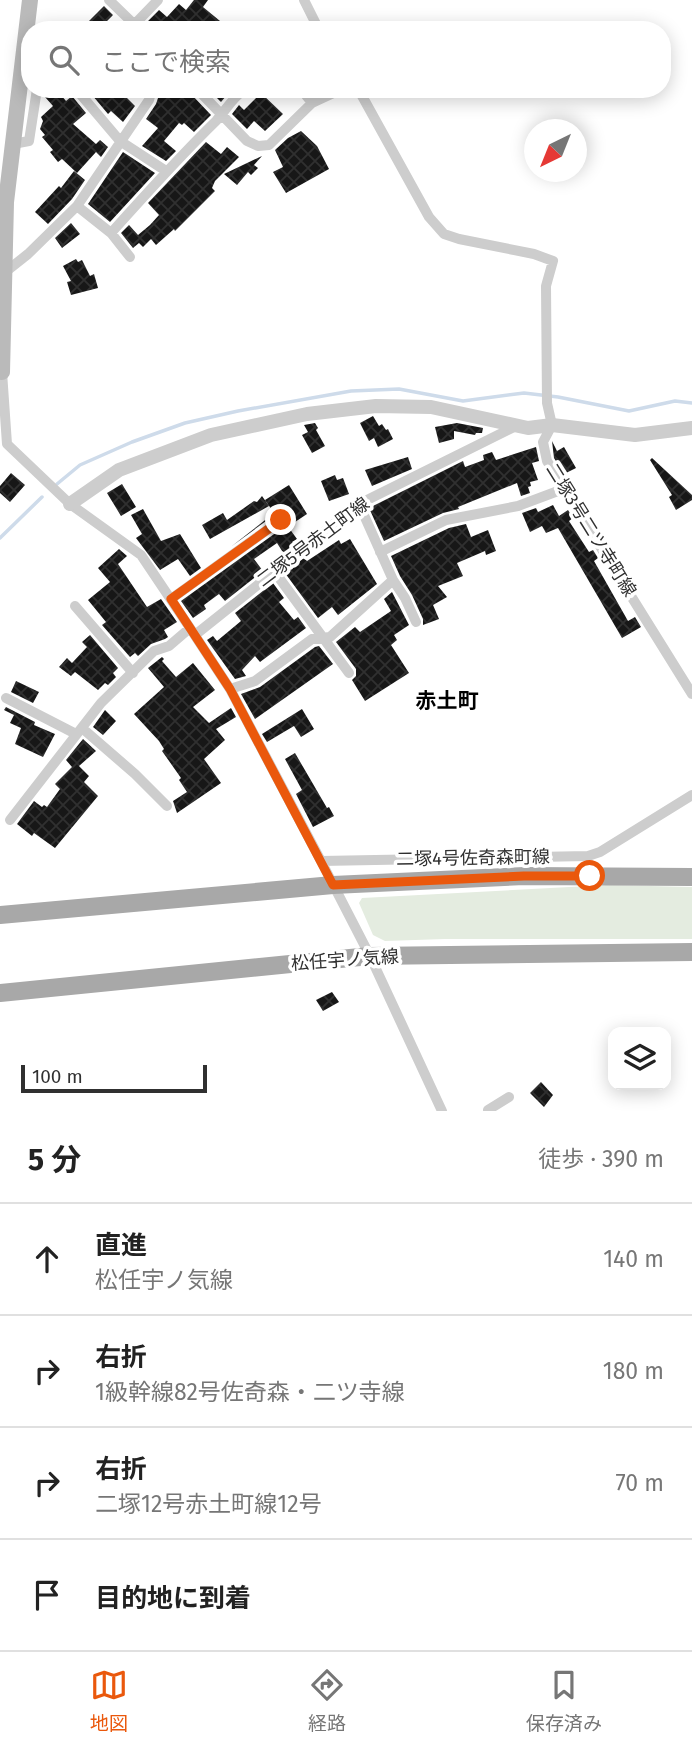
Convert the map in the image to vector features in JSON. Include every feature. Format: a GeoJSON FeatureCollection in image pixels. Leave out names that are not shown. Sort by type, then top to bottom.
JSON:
{"type":"FeatureCollection","features":[{"type":"Feature","properties":{"kind":"main road"},"geometry":{"type":"LineString","coordinates":[[29,21],[30,0]]}},
{"type":"Feature","properties":{"kind":"main road"},"geometry":{"type":"LineString","coordinates":[[1,372],[6,202],[21,89]]}},
{"type":"Feature","properties":{"kind":"main road"},"geometry":{"type":"LineString","coordinates":[[0,915],[333,885],[524,876],[692,877]]}},
{"type":"Feature","properties":{"kind":"main road","name":"松任宇ノ気線"},"geometry":{"type":"LineString","coordinates":[[0,993],[370,956],[692,952]]}},
{"type":"Feature","properties":{"kind":"street"},"geometry":{"type":"LineString","coordinates":[[110,0],[128,21]]}},
{"type":"Feature","properties":{"kind":"street"},"geometry":{"type":"LineString","coordinates":[[140,21],[158,0]]}},
{"type":"Feature","properties":{"kind":"street"},"geometry":{"type":"LineString","coordinates":[[304,0],[314,21]]}},
{"type":"Feature","properties":{"kind":"street"},"geometry":{"type":"LineString","coordinates":[[13,144],[29,141],[36,98]]}},
{"type":"Feature","properties":{"kind":"street"},"geometry":{"type":"LineString","coordinates":[[84,98],[120,141],[166,171]]}},
{"type":"Feature","properties":{"kind":"street"},"geometry":{"type":"LineString","coordinates":[[4,272],[29,254],[77,206],[150,98]]}},
{"type":"Feature","properties":{"kind":"street"},"geometry":{"type":"LineString","coordinates":[[205,98],[247,141],[258,146],[269,145],[312,103],[323,98]]}},
{"type":"Feature","properties":{"kind":"street"},"geometry":{"type":"LineString","coordinates":[[111,233],[221,115],[232,98]]}},
{"type":"Feature","properties":{"kind":"street"},"geometry":{"type":"LineString","coordinates":[[308,98],[312,103]]}},
{"type":"Feature","properties":{"kind":"street","name":"二塚3号二ツ寺町線"},"geometry":{"type":"LineString","coordinates":[[363,98],[429,217],[444,234],[534,254],[553,261],[546,286],[547,403],[552,425],[543,442],[547,461],[692,694]]}},
{"type":"Feature","properties":{"kind":"street"},"geometry":{"type":"LineString","coordinates":[[77,206],[111,233],[130,257]]}},
{"type":"Feature","properties":{"kind":"street"},"geometry":{"type":"LineString","coordinates":[[1,372],[7,444],[70,504],[141,555],[230,689],[370,956],[442,1111]]}},
{"type":"Feature","properties":{"kind":"street"},"geometry":{"type":"LineString","coordinates":[[70,504],[120,470],[211,435],[307,414],[376,406],[432,407],[528,428],[552,425],[635,435],[692,428]]}},
{"type":"Feature","properties":{"kind":"street","name":"二塚5号赤土町線"},"geometry":{"type":"LineString","coordinates":[[10,820],[101,703],[154,651],[169,646],[193,631],[359,504],[516,426]]}},
{"type":"Feature","properties":{"kind":"street"},"geometry":{"type":"LineString","coordinates":[[380,552],[446,520],[518,506],[566,488]]}},
{"type":"Feature","properties":{"kind":"street"},"geometry":{"type":"LineString","coordinates":[[359,504],[393,580],[416,622]]}},
{"type":"Feature","properties":{"kind":"street"},"geometry":{"type":"LineString","coordinates":[[171,599],[281,520]]}},
{"type":"Feature","properties":{"kind":"street"},"geometry":{"type":"LineString","coordinates":[[274,571],[349,673]]}},
{"type":"Feature","properties":{"kind":"street"},"geometry":{"type":"LineString","coordinates":[[230,689],[255,681],[312,639],[330,637],[393,580]]}},
{"type":"Feature","properties":{"kind":"street"},"geometry":{"type":"LineString","coordinates":[[75,606],[133,673]]}},
{"type":"Feature","properties":{"kind":"street"},"geometry":{"type":"LineString","coordinates":[[6,698],[79,731],[167,806]]}},
{"type":"Feature","properties":{"kind":"street","name":"二塚4号佐奇森町線"},"geometry":{"type":"LineString","coordinates":[[321,862],[588,856],[600,852],[692,795]]}},
{"type":"Feature","properties":{"kind":"street"},"geometry":{"type":"LineString","coordinates":[[590,876],[600,852]]}},
{"type":"Feature","properties":{"kind":"street"},"geometry":{"type":"LineString","coordinates":[[487,1111],[509,1097]]}},
{"type":"Feature","properties":{"kind":"shaded area"},"geometry":{"type":"Polygon","coordinates":[[[607,885],[692,887],[692,939],[385,941],[373,935],[359,903],[362,898],[607,885]]]}},
{"type":"Feature","properties":{"kind":"building"},"geometry":{"type":"Polygon","coordinates":[[[194,0],[208,0],[203,7],[220,21],[148,21],[159,10],[167,17],[179,4],[186,10],[194,0]]]}},
{"type":"Feature","properties":{"kind":"building"},"geometry":{"type":"Polygon","coordinates":[[[104,6],[113,15],[107,21],[89,21],[104,6]]]}},
{"type":"Feature","properties":{"kind":"building"},"geometry":{"type":"Polygon","coordinates":[[[46,98],[64,98],[66,101],[74,98],[86,113],[73,124],[96,144],[100,140],[108,147],[101,157],[96,152],[77,173],[62,159],[58,162],[50,152],[53,150],[42,137],[45,135],[40,129],[43,121],[41,117],[53,106],[46,98]]]}},
{"type":"Feature","properties":{"kind":"building"},"geometry":{"type":"Polygon","coordinates":[[[95,98],[127,98],[135,106],[123,122],[111,111],[108,114],[95,98]]]}},
{"type":"Feature","properties":{"kind":"building"},"geometry":{"type":"Polygon","coordinates":[[[158,98],[195,98],[211,115],[194,132],[184,123],[179,123],[164,141],[176,151],[166,161],[142,146],[158,128],[146,119],[158,98]]]}},
{"type":"Feature","properties":{"kind":"building"},"geometry":{"type":"Polygon","coordinates":[[[256,98],[266,98],[283,114],[265,131],[254,121],[247,129],[232,114],[239,105],[244,110],[256,98]]]}},
{"type":"Feature","properties":{"kind":"building"},"geometry":{"type":"Polygon","coordinates":[[[301,131],[317,146],[329,169],[286,193],[273,172],[283,167],[275,150],[301,131]]]}},
{"type":"Feature","properties":{"kind":"building"},"geometry":{"type":"Polygon","coordinates":[[[206,142],[221,154],[227,147],[239,157],[215,181],[212,188],[215,191],[175,231],[174,229],[156,245],[151,239],[143,247],[139,243],[133,248],[121,233],[129,225],[138,235],[150,225],[159,215],[148,203],[206,142]]]}},
{"type":"Feature","properties":{"kind":"building"},"geometry":{"type":"Polygon","coordinates":[[[123,152],[155,173],[110,222],[88,204],[123,152]]]}},
{"type":"Feature","properties":{"kind":"building"},"geometry":{"type":"Polygon","coordinates":[[[262,156],[254,165],[258,168],[251,175],[248,172],[237,185],[224,174],[262,156]]]}},
{"type":"Feature","properties":{"kind":"building"},"geometry":{"type":"Polygon","coordinates":[[[74,171],[85,180],[72,199],[48,224],[35,212],[59,186],[61,188],[74,171]]]}},
{"type":"Feature","properties":{"kind":"building"},"geometry":{"type":"Polygon","coordinates":[[[71,223],[80,234],[62,248],[55,238],[71,223]]]}},
{"type":"Feature","properties":{"kind":"building"},"geometry":{"type":"Polygon","coordinates":[[[76,259],[78,262],[82,260],[90,276],[94,274],[98,288],[71,295],[67,282],[71,281],[63,266],[76,259]]]}},
{"type":"Feature","properties":{"kind":"building"},"geometry":{"type":"Polygon","coordinates":[[[373,416],[379,426],[382,424],[388,429],[393,439],[378,447],[374,438],[369,441],[360,423],[373,416]]]}},
{"type":"Feature","properties":{"kind":"building"},"geometry":{"type":"Polygon","coordinates":[[[315,423],[325,446],[312,453],[302,435],[308,432],[304,425],[315,423]]]}},
{"type":"Feature","properties":{"kind":"building"},"geometry":{"type":"Polygon","coordinates":[[[457,423],[483,428],[482,433],[475,435],[454,431],[454,439],[439,443],[435,427],[457,423]]]}},
{"type":"Feature","properties":{"kind":"building"},"geometry":{"type":"Polygon","coordinates":[[[552,441],[557,451],[564,447],[576,468],[564,474],[554,458],[552,441]]]}},
{"type":"Feature","properties":{"kind":"building"},"geometry":{"type":"Polygon","coordinates":[[[536,447],[539,461],[532,463],[538,480],[530,482],[530,493],[521,496],[517,483],[384,541],[369,508],[463,461],[465,467],[484,460],[483,455],[492,452],[496,460],[536,447]]]}},
{"type":"Feature","properties":{"kind":"building"},"geometry":{"type":"Polygon","coordinates":[[[408,457],[412,469],[372,486],[365,470],[408,457]]]}},
{"type":"Feature","properties":{"kind":"building"},"geometry":{"type":"Polygon","coordinates":[[[652,458],[692,495],[692,500],[676,510],[669,497],[672,495],[650,460],[652,458]]]}},
{"type":"Feature","properties":{"kind":"building"},"geometry":{"type":"Polygon","coordinates":[[[11,473],[25,485],[10,502],[0,493],[0,486],[11,473]]]}},
{"type":"Feature","properties":{"kind":"building"},"geometry":{"type":"Polygon","coordinates":[[[335,475],[337,480],[343,478],[349,494],[329,501],[321,481],[335,475]]]}},
{"type":"Feature","properties":{"kind":"building"},"geometry":{"type":"Polygon","coordinates":[[[122,484],[136,507],[121,516],[107,493],[122,484]]]}},
{"type":"Feature","properties":{"kind":"building"},"geometry":{"type":"Polygon","coordinates":[[[289,485],[307,514],[289,528],[297,539],[292,542],[295,545],[284,554],[277,543],[254,559],[263,571],[225,601],[219,594],[204,605],[206,609],[193,618],[181,601],[288,524],[287,515],[277,513],[232,546],[274,513],[265,500],[289,485]]]}},
{"type":"Feature","properties":{"kind":"building"},"geometry":{"type":"Polygon","coordinates":[[[262,496],[269,506],[210,539],[202,525],[223,513],[227,520],[254,501],[257,502],[262,496]]]}},
{"type":"Feature","properties":{"kind":"building"},"geometry":{"type":"Polygon","coordinates":[[[553,505],[559,516],[568,510],[573,518],[569,521],[589,552],[593,550],[598,558],[594,561],[628,621],[635,617],[641,627],[622,638],[558,528],[546,533],[542,526],[530,532],[522,513],[536,508],[538,512],[553,505]]]}},
{"type":"Feature","properties":{"kind":"building"},"geometry":{"type":"Polygon","coordinates":[[[143,509],[161,541],[180,534],[201,568],[190,576],[178,559],[160,570],[136,538],[142,534],[131,515],[143,509]]]}},
{"type":"Feature","properties":{"kind":"building"},"geometry":{"type":"Polygon","coordinates":[[[466,524],[471,537],[488,530],[496,551],[486,555],[485,551],[457,563],[463,576],[438,586],[447,597],[433,605],[439,619],[423,625],[412,595],[391,556],[449,528],[466,524]]]}},
{"type":"Feature","properties":{"kind":"building"},"geometry":{"type":"Polygon","coordinates":[[[350,539],[377,584],[338,615],[332,607],[318,618],[285,573],[304,558],[307,561],[339,540],[341,544],[350,539]]]}},
{"type":"Feature","properties":{"kind":"building"},"geometry":{"type":"Polygon","coordinates":[[[119,549],[127,556],[118,564],[147,607],[161,599],[177,622],[164,630],[168,637],[151,644],[138,656],[135,653],[130,657],[102,625],[106,622],[88,600],[110,582],[98,568],[119,549]]]}},
{"type":"Feature","properties":{"kind":"building"},"geometry":{"type":"Polygon","coordinates":[[[273,583],[284,598],[279,602],[294,620],[298,617],[306,628],[260,662],[255,656],[242,670],[246,676],[235,679],[207,640],[213,636],[217,641],[241,621],[235,613],[273,583]]]}},
{"type":"Feature","properties":{"kind":"building"},"geometry":{"type":"Polygon","coordinates":[[[392,592],[409,625],[394,635],[397,640],[391,645],[409,673],[365,701],[352,680],[356,676],[356,669],[336,642],[355,627],[360,632],[391,611],[384,599],[392,592]]]}},
{"type":"Feature","properties":{"kind":"building"},"geometry":{"type":"Polygon","coordinates":[[[90,635],[118,668],[113,673],[116,677],[98,690],[75,672],[71,676],[59,667],[67,658],[72,663],[87,647],[82,642],[90,635]]]}},
{"type":"Feature","properties":{"kind":"building"},"geometry":{"type":"Polygon","coordinates":[[[319,646],[333,664],[255,719],[241,694],[260,687],[319,646]]]}},
{"type":"Feature","properties":{"kind":"building"},"geometry":{"type":"Polygon","coordinates":[[[162,657],[162,661],[176,677],[193,663],[215,690],[193,707],[209,723],[231,708],[236,717],[216,729],[225,740],[204,759],[221,783],[177,813],[173,801],[187,792],[179,780],[181,778],[162,751],[164,749],[159,741],[134,714],[164,687],[148,668],[162,657]]]}},
{"type":"Feature","properties":{"kind":"building"},"geometry":{"type":"Polygon","coordinates":[[[16,681],[39,692],[33,703],[11,692],[16,681]]]}},
{"type":"Feature","properties":{"kind":"building"},"geometry":{"type":"Polygon","coordinates":[[[6,707],[35,722],[34,725],[55,734],[43,757],[15,744],[21,728],[10,723],[14,715],[4,710],[6,707]]]}},
{"type":"Feature","properties":{"kind":"building"},"geometry":{"type":"Polygon","coordinates":[[[302,709],[314,729],[301,737],[294,726],[267,742],[262,734],[302,709]]]}},
{"type":"Feature","properties":{"kind":"building"},"geometry":{"type":"Polygon","coordinates":[[[105,710],[116,721],[103,735],[93,727],[105,710]]]}},
{"type":"Feature","properties":{"kind":"building"},"geometry":{"type":"Polygon","coordinates":[[[83,739],[96,751],[79,766],[89,776],[84,782],[98,796],[55,848],[34,833],[32,836],[17,824],[34,801],[47,807],[60,789],[55,784],[72,767],[66,760],[83,739]]]}},
{"type":"Feature","properties":{"kind":"building"},"geometry":{"type":"Polygon","coordinates":[[[295,753],[334,816],[313,827],[296,794],[302,790],[285,759],[295,753]]]}},
{"type":"Feature","properties":{"kind":"building"},"geometry":{"type":"Polygon","coordinates":[[[332,992],[339,1002],[323,1011],[316,1000],[332,992]]]}},
{"type":"Feature","properties":{"kind":"building"},"geometry":{"type":"Polygon","coordinates":[[[541,1082],[553,1095],[544,1107],[530,1093],[541,1082]]]}},
{"type":"Feature","properties":{"kind":"waterway"},"geometry":{"type":"LineString","coordinates":[[57,484],[80,465],[185,423],[351,391],[399,389],[463,401],[524,393],[629,411],[675,401],[692,403]]}},
{"type":"Feature","properties":{"kind":"waterway"},"geometry":{"type":"LineString","coordinates":[[0,538],[42,497]]}},
{"type":"Feature","properties":{"kind":"district","name":"赤土町"},"geometry":{"type":"Point","coordinates":[447,701]}},
{"type":"Feature","properties":{"kind":"route"},"geometry":{"type":"LineString","coordinates":[[281,520],[171,599],[230,689],[333,885],[524,876],[590,876]]}}]}
